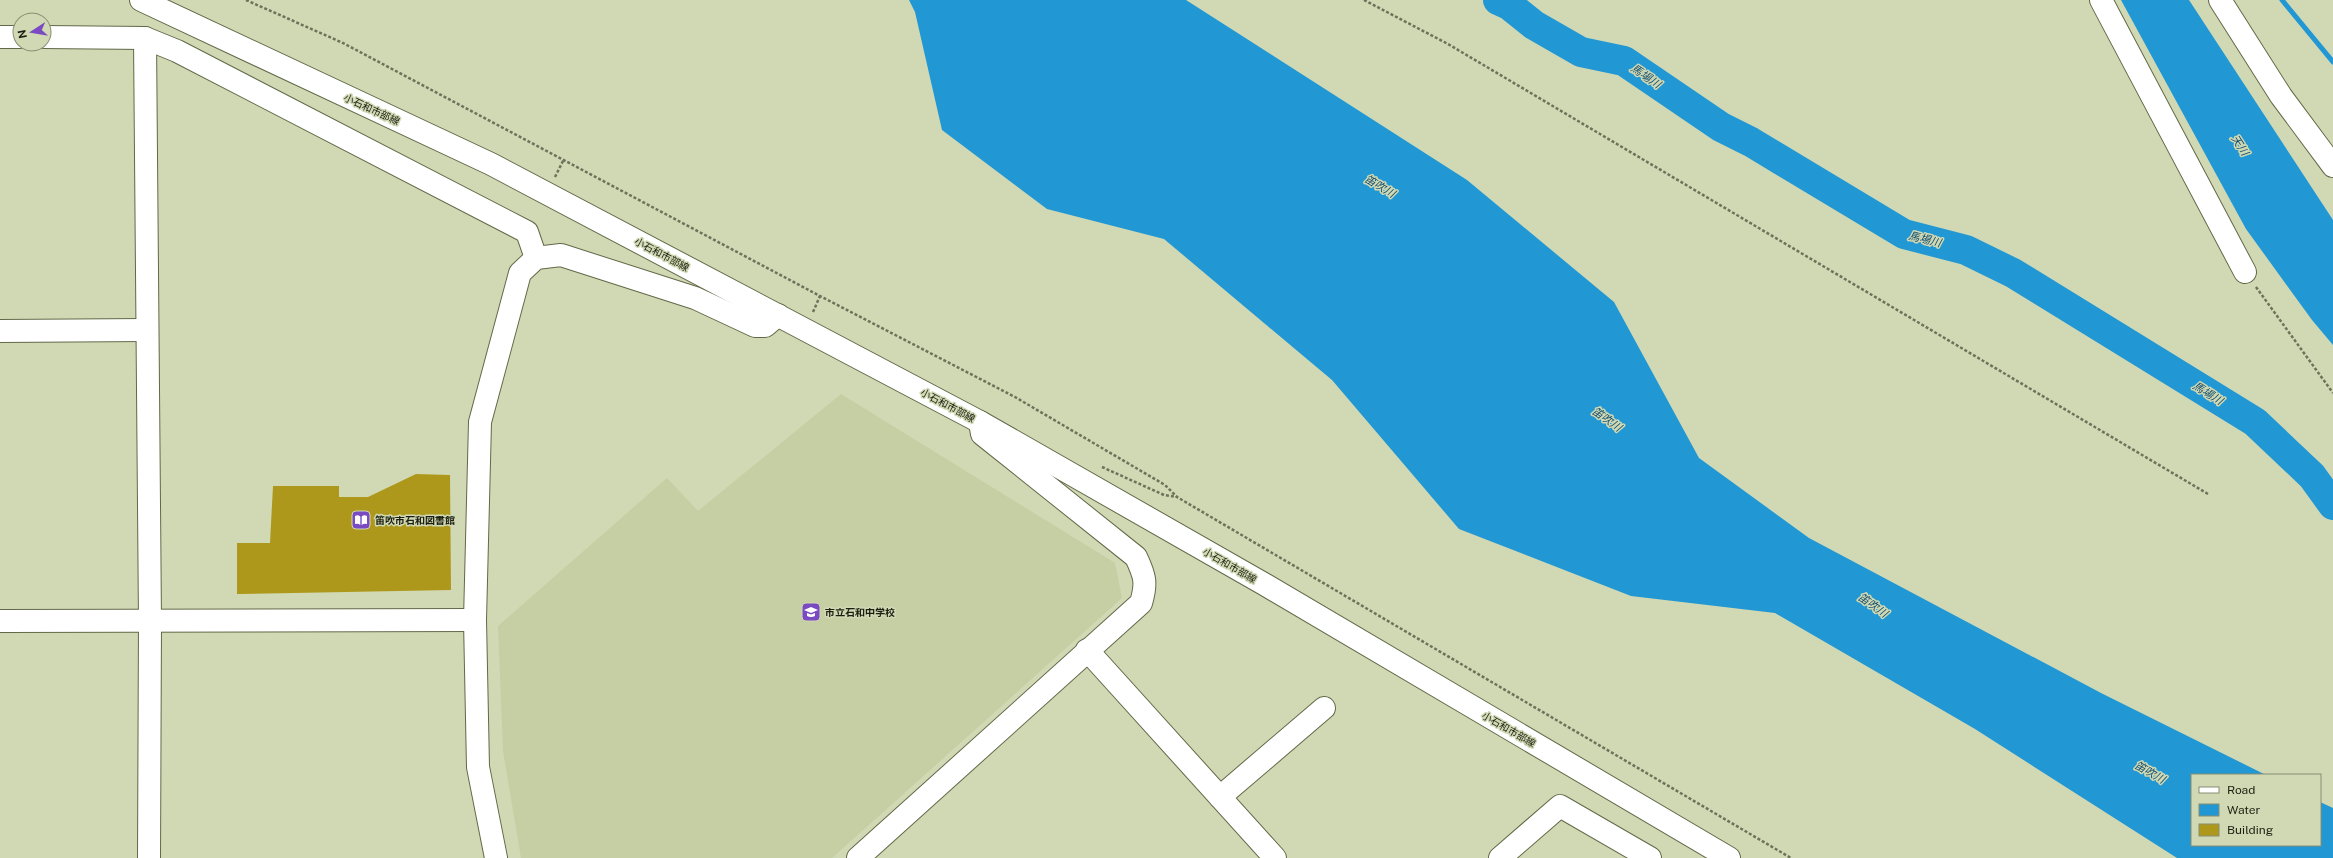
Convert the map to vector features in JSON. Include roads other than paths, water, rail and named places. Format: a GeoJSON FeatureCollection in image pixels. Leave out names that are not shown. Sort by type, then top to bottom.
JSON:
{"type":"FeatureCollection","features":[{"type":"Feature","properties":{"kind":"street","name":"小石和市部線"},"geometry":{"type":"LineString","coordinates":[[141,0],[491,164],[980,422],[1270,588],[1729,858]]}},
{"type":"Feature","properties":{"kind":"street"},"geometry":{"type":"LineString","coordinates":[[2101,0],[2245,272]]}},
{"type":"Feature","properties":{"kind":"street"},"geometry":{"type":"LineString","coordinates":[[2220,0],[2281,96],[2333,166]]}},
{"type":"Feature","properties":{"kind":"street"},"geometry":{"type":"LineString","coordinates":[[0,37],[12,37]]}},
{"type":"Feature","properties":{"kind":"street"},"geometry":{"type":"LineString","coordinates":[[52,37],[145,38],[177,50],[527,232],[536,258]]}},
{"type":"Feature","properties":{"kind":"street"},"geometry":{"type":"LineString","coordinates":[[145,38],[146,330],[150,622],[149,858]]}},
{"type":"Feature","properties":{"kind":"street"},"geometry":{"type":"LineString","coordinates":[[496,858],[478,767],[475,620],[480,422],[520,273],[536,258],[561,255],[696,298],[755,326],[765,326],[778,315]]}},
{"type":"Feature","properties":{"kind":"street"},"geometry":{"type":"LineString","coordinates":[[0,331],[146,330]]}},
{"type":"Feature","properties":{"kind":"street"},"geometry":{"type":"LineString","coordinates":[[868,855],[1087,650],[1141,603],[1145,587],[1144,575],[1136,557],[982,434],[980,422]]}},
{"type":"Feature","properties":{"kind":"street"},"geometry":{"type":"LineString","coordinates":[[0,621],[150,622],[475,620]]}},
{"type":"Feature","properties":{"kind":"street"},"geometry":{"type":"LineString","coordinates":[[1087,650],[1275,858]]}},
{"type":"Feature","properties":{"kind":"street"},"geometry":{"type":"LineString","coordinates":[[1220,797],[1324,708]]}},
{"type":"Feature","properties":{"kind":"street"},"geometry":{"type":"LineString","coordinates":[[1500,858],[1560,806],[1650,858]]}},
{"type":"Feature","properties":{"kind":"water","name":"笛吹川"},"geometry":{"type":"Polygon","coordinates":[[[909,0],[1186,0],[1467,180],[1614,302],[1699,458],[1809,538],[2101,693],[2264,774],[2191,774],[2191,846],[2321,846],[2321,802],[2333,808],[2333,858],[2177,858],[1975,729],[1775,613],[1631,596],[1459,529],[1332,380],[1164,239],[1047,209],[942,130],[915,12],[909,0]]]}},
{"type":"Feature","properties":{"kind":"water","name":"天川"},"geometry":{"type":"Polygon","coordinates":[[[2121,0],[2189,0],[2333,220],[2333,345],[2312,320],[2246,229],[2121,0]]]}},
{"type":"Feature","properties":{"kind":"waterway","name":"馬場川"},"geometry":{"type":"LineString","coordinates":[[1498,0],[1509,5],[1534,25],[1581,52],[1624,61],[1721,127],[1751,142],[1904,234],[1966,250],[2013,273],[2255,422],[2312,476],[2333,505]]}},
{"type":"Feature","properties":{"kind":"waterway"},"geometry":{"type":"LineString","coordinates":[[2282,0],[2333,62]]}},
{"type":"Feature","properties":{"kind":"place","name":"笛吹市石和図書館"},"geometry":{"type":"Point","coordinates":[361,520]}},
{"type":"Feature","properties":{"kind":"place","name":"市立石和中学校"},"geometry":{"type":"Point","coordinates":[811,612]}}]}
